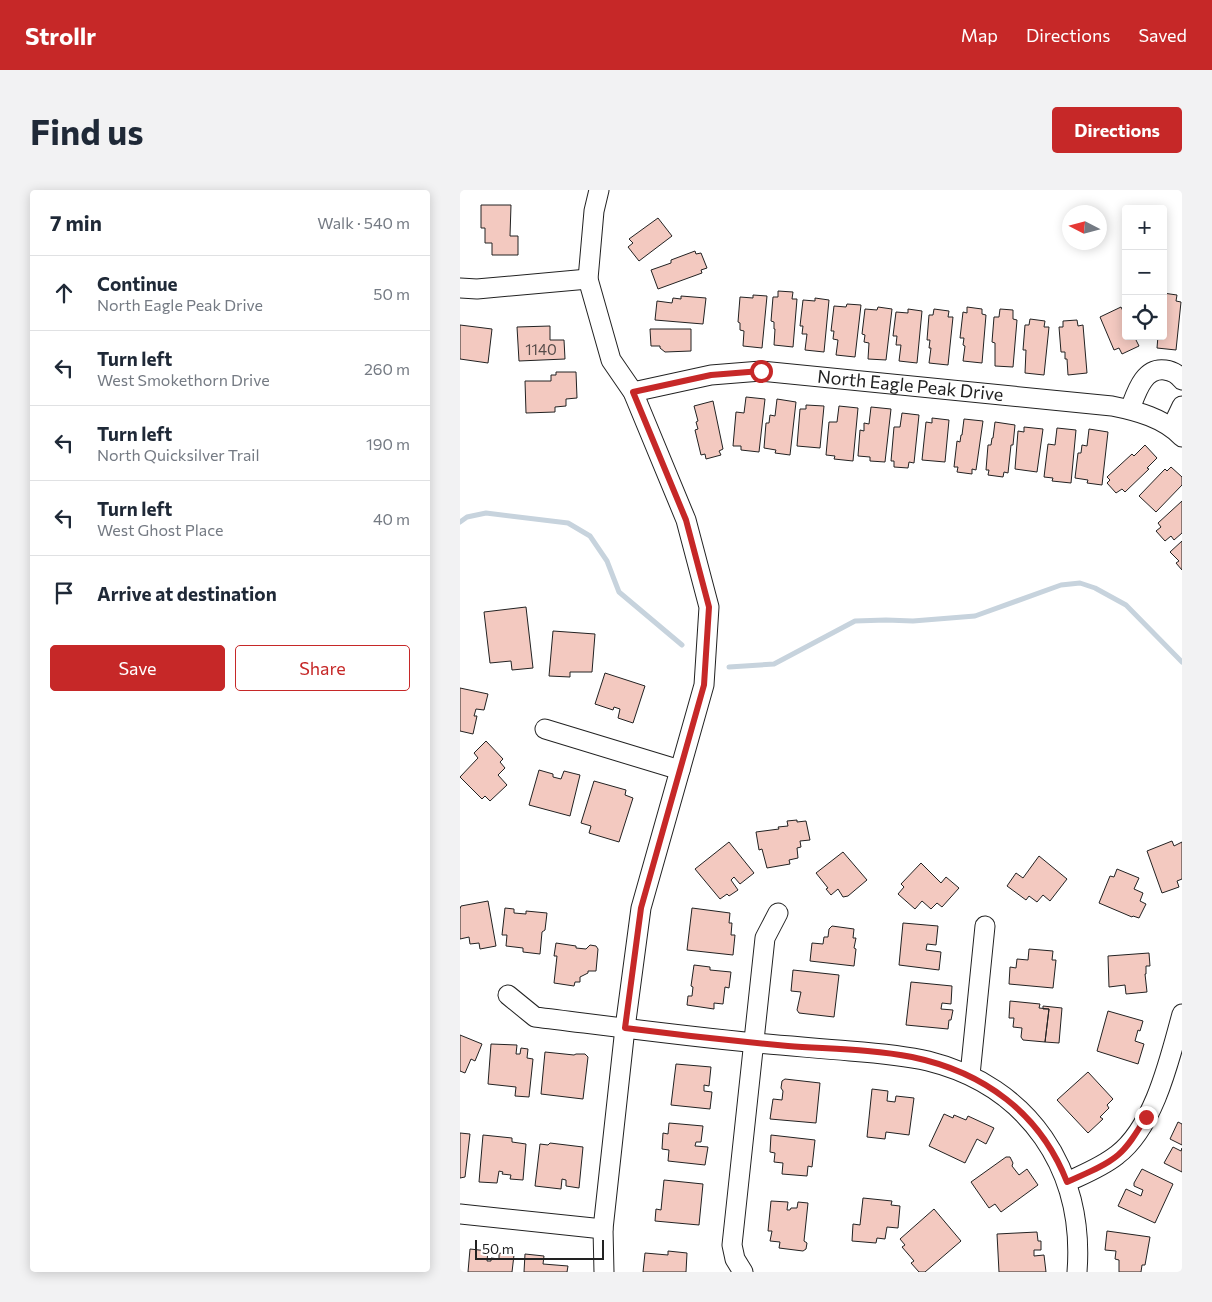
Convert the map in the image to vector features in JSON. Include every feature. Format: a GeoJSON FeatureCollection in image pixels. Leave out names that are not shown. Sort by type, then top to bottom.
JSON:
{"type":"FeatureCollection","features":[{"type":"Feature","properties":{"kind":"street"},"geometry":{"type":"LineString","coordinates":[[599,190],[594,211],[588,279],[611,360],[633,392],[686,520],[709,607],[704,685],[641,908],[625,1028],[603,1229],[604,1272]]}},
{"type":"Feature","properties":{"kind":"street"},"geometry":{"type":"LineString","coordinates":[[460,288],[477,289],[588,279]]}},
{"type":"Feature","properties":{"kind":"street"},"geometry":{"type":"LineString","coordinates":[[1130,409],[1137,390],[1151,372],[1166,370],[1173,372],[1182,380]]}},
{"type":"Feature","properties":{"kind":"street","name":"North Eagle Peak Drive"},"geometry":{"type":"LineString","coordinates":[[633,392],[711,375],[761,371],[1112,406],[1130,409],[1148,416],[1177,432]]}},
{"type":"Feature","properties":{"kind":"street"},"geometry":{"type":"LineString","coordinates":[[1177,432],[1182,406]]}},
{"type":"Feature","properties":{"kind":"street"},"geometry":{"type":"LineString","coordinates":[[545,729],[680,770]]}},
{"type":"Feature","properties":{"kind":"street"},"geometry":{"type":"LineString","coordinates":[[743,1272],[735,1259],[732,1245],[765,938],[778,913]]}},
{"type":"Feature","properties":{"kind":"street"},"geometry":{"type":"LineString","coordinates":[[970,1076],[985,926]]}},
{"type":"Feature","properties":{"kind":"street"},"geometry":{"type":"LineString","coordinates":[[508,995],[535,1017],[754,1043],[894,1054],[951,1067],[970,1076],[1001,1095],[1026,1115],[1060,1164],[1067,1182],[1074,1211],[1078,1239],[1077,1272]]}},
{"type":"Feature","properties":{"kind":"street"},"geometry":{"type":"LineString","coordinates":[[1067,1182],[1099,1167],[1119,1154],[1134,1136],[1163,1082],[1182,1014]]}},
{"type":"Feature","properties":{"kind":"street"},"geometry":{"type":"LineString","coordinates":[[460,1214],[603,1229]]}},
{"type":"Feature","properties":{"kind":"building"},"geometry":{"type":"Polygon","coordinates":[[[481,205],[511,205],[510,236],[518,236],[518,255],[492,255],[492,243],[485,243],[485,228],[481,228],[481,205]]]}},
{"type":"Feature","properties":{"kind":"building"},"geometry":{"type":"Polygon","coordinates":[[[658,218],[672,236],[639,261],[628,247],[633,243],[629,239],[658,218]]]}},
{"type":"Feature","properties":{"kind":"building"},"geometry":{"type":"Polygon","coordinates":[[[695,251],[696,254],[701,253],[707,268],[701,270],[702,273],[658,289],[651,270],[671,263],[671,260],[695,251]]]}},
{"type":"Feature","properties":{"kind":"building"},"geometry":{"type":"Polygon","coordinates":[[[778,291],[793,292],[792,299],[797,299],[793,347],[774,345],[775,329],[774,322],[771,321],[773,297],[778,297],[778,291]]]}},
{"type":"Feature","properties":{"kind":"building"},"geometry":{"type":"Polygon","coordinates":[[[1167,294],[1177,295],[1176,301],[1181,302],[1176,350],[1157,348],[1158,340],[1167,340],[1167,294]]]}},
{"type":"Feature","properties":{"kind":"building"},"geometry":{"type":"Polygon","coordinates":[[[753,295],[767,296],[762,348],[743,346],[744,331],[740,330],[740,323],[738,322],[740,297],[753,298],[753,295]]]}},
{"type":"Feature","properties":{"kind":"building"},"geometry":{"type":"Polygon","coordinates":[[[681,296],[706,298],[703,324],[655,320],[657,301],[672,303],[673,298],[681,299],[681,296]]]}},
{"type":"Feature","properties":{"kind":"building"},"geometry":{"type":"Polygon","coordinates":[[[815,298],[829,300],[824,352],[805,350],[807,334],[802,334],[803,326],[800,326],[803,300],[815,301],[815,298]]]}},
{"type":"Feature","properties":{"kind":"building"},"geometry":{"type":"Polygon","coordinates":[[[847,304],[861,305],[855,357],[836,355],[838,340],[833,339],[834,331],[831,331],[834,306],[846,307],[847,304]]]}},
{"type":"Feature","properties":{"kind":"building"},"geometry":{"type":"Polygon","coordinates":[[[878,307],[892,309],[886,360],[868,359],[869,343],[864,342],[865,335],[862,334],[865,309],[877,310],[878,307]]]}},
{"type":"Feature","properties":{"kind":"building"},"geometry":{"type":"Polygon","coordinates":[[[967,307],[982,309],[982,314],[986,315],[982,363],[963,361],[964,338],[960,338],[963,312],[967,313],[967,307]]]}},
{"type":"Feature","properties":{"kind":"building"},"geometry":{"type":"Polygon","coordinates":[[[1121,307],[1122,340],[1136,340],[1139,346],[1122,354],[1119,348],[1114,350],[1100,317],[1121,307]]]}},
{"type":"Feature","properties":{"kind":"building"},"geometry":{"type":"Polygon","coordinates":[[[908,309],[922,311],[917,363],[899,361],[901,345],[896,345],[897,336],[893,336],[896,312],[908,313],[908,309]]]}},
{"type":"Feature","properties":{"kind":"building"},"geometry":{"type":"Polygon","coordinates":[[[934,309],[949,311],[948,317],[953,317],[948,365],[929,363],[931,348],[929,348],[930,340],[927,340],[929,315],[933,315],[934,309]]]}},
{"type":"Feature","properties":{"kind":"building"},"geometry":{"type":"Polygon","coordinates":[[[1000,309],[1013,310],[1013,319],[1017,320],[1013,367],[995,366],[995,343],[992,342],[994,317],[999,317],[1000,309]]]}},
{"type":"Feature","properties":{"kind":"building"},"geometry":{"type":"Polygon","coordinates":[[[1030,319],[1045,321],[1044,327],[1049,327],[1044,375],[1025,373],[1026,350],[1023,350],[1025,325],[1029,325],[1030,319]]]}},
{"type":"Feature","properties":{"kind":"building"},"geometry":{"type":"Polygon","coordinates":[[[1077,320],[1078,326],[1083,325],[1087,373],[1068,375],[1065,352],[1061,352],[1059,327],[1063,327],[1063,321],[1077,320]]]}},
{"type":"Feature","properties":{"kind":"building"},"geometry":{"type":"Polygon","coordinates":[[[460,325],[492,329],[488,363],[460,359],[460,325]]]}},
{"type":"Feature","properties":{"kind":"building"},"geometry":{"type":"Polygon","coordinates":[[[550,326],[550,340],[564,340],[565,359],[519,361],[517,327],[550,326]]]}},
{"type":"Feature","properties":{"kind":"building"},"geometry":{"type":"Polygon","coordinates":[[[650,329],[691,329],[691,351],[665,352],[660,346],[651,346],[650,329]]]}},
{"type":"Feature","properties":{"kind":"building"},"geometry":{"type":"Polygon","coordinates":[[[556,372],[576,372],[577,398],[566,399],[566,406],[555,407],[555,412],[526,413],[525,381],[551,381],[551,375],[556,375],[556,372]]]}},
{"type":"Feature","properties":{"kind":"building"},"geometry":{"type":"Polygon","coordinates":[[[746,397],[765,399],[759,452],[741,450],[741,446],[733,446],[736,412],[744,413],[746,397]]]}},
{"type":"Feature","properties":{"kind":"building"},"geometry":{"type":"Polygon","coordinates":[[[777,399],[796,402],[790,455],[775,453],[776,450],[764,448],[766,423],[769,423],[770,415],[775,416],[777,399]]]}},
{"type":"Feature","properties":{"kind":"building"},"geometry":{"type":"Polygon","coordinates":[[[713,401],[723,449],[719,451],[721,455],[706,459],[705,454],[701,455],[695,430],[698,429],[696,422],[698,421],[694,406],[713,401]]]}},
{"type":"Feature","properties":{"kind":"building"},"geometry":{"type":"Polygon","coordinates":[[[806,405],[824,406],[820,448],[797,446],[800,409],[806,409],[806,405]]]}},
{"type":"Feature","properties":{"kind":"building"},"geometry":{"type":"Polygon","coordinates":[[[839,406],[858,408],[853,461],[834,459],[835,456],[826,455],[829,422],[837,422],[839,406]]]}},
{"type":"Feature","properties":{"kind":"building"},"geometry":{"type":"Polygon","coordinates":[[[871,407],[891,409],[885,462],[870,461],[870,457],[858,456],[860,430],[864,431],[864,423],[869,424],[871,407]]]}},
{"type":"Feature","properties":{"kind":"building"},"geometry":{"type":"Polygon","coordinates":[[[902,413],[919,415],[914,463],[909,462],[908,468],[894,467],[894,461],[891,461],[894,427],[900,427],[902,413]]]}},
{"type":"Feature","properties":{"kind":"building"},"geometry":{"type":"Polygon","coordinates":[[[932,418],[949,420],[945,462],[922,460],[926,422],[932,423],[932,418]]]}},
{"type":"Feature","properties":{"kind":"building"},"geometry":{"type":"Polygon","coordinates":[[[964,419],[983,421],[976,470],[972,469],[972,474],[957,472],[958,467],[954,467],[957,441],[960,442],[964,419]]]}},
{"type":"Feature","properties":{"kind":"building"},"geometry":{"type":"Polygon","coordinates":[[[995,422],[1015,425],[1008,473],[1004,472],[1003,477],[988,475],[989,470],[986,470],[988,445],[991,445],[995,422]]]}},
{"type":"Feature","properties":{"kind":"building"},"geometry":{"type":"Polygon","coordinates":[[[1024,427],[1043,429],[1037,472],[1015,469],[1018,431],[1024,432],[1024,427]]]}},
{"type":"Feature","properties":{"kind":"building"},"geometry":{"type":"Polygon","coordinates":[[[1057,428],[1076,430],[1071,483],[1052,481],[1053,478],[1044,477],[1048,444],[1055,445],[1057,428]]]}},
{"type":"Feature","properties":{"kind":"building"},"geometry":{"type":"Polygon","coordinates":[[[1089,429],[1108,432],[1102,485],[1087,483],[1088,480],[1075,478],[1078,453],[1081,453],[1082,445],[1087,446],[1089,429]]]}},
{"type":"Feature","properties":{"kind":"building"},"geometry":{"type":"Polygon","coordinates":[[[1145,445],[1157,458],[1147,468],[1149,469],[1125,492],[1122,489],[1116,493],[1107,483],[1110,480],[1107,477],[1145,445]]]}},
{"type":"Feature","properties":{"kind":"building"},"geometry":{"type":"Polygon","coordinates":[[[1171,467],[1182,477],[1182,485],[1156,512],[1139,496],[1165,469],[1167,471],[1171,467]]]}},
{"type":"Feature","properties":{"kind":"building"},"geometry":{"type":"Polygon","coordinates":[[[1182,501],[1182,533],[1174,540],[1171,536],[1165,541],[1156,531],[1161,527],[1158,523],[1182,501]]]}},
{"type":"Feature","properties":{"kind":"building"},"geometry":{"type":"Polygon","coordinates":[[[1182,541],[1182,570],[1176,563],[1179,561],[1170,552],[1182,541]]]}},
{"type":"Feature","properties":{"kind":"building"},"geometry":{"type":"Polygon","coordinates":[[[526,607],[533,668],[512,670],[511,661],[490,663],[484,612],[526,607]]]}},
{"type":"Feature","properties":{"kind":"building"},"geometry":{"type":"Polygon","coordinates":[[[553,631],[595,634],[592,672],[570,672],[570,677],[549,676],[553,631]]]}},
{"type":"Feature","properties":{"kind":"building"},"geometry":{"type":"Polygon","coordinates":[[[605,673],[645,686],[633,723],[618,718],[620,709],[614,707],[613,710],[595,704],[605,673]]]}},
{"type":"Feature","properties":{"kind":"building"},"geometry":{"type":"Polygon","coordinates":[[[460,688],[488,694],[484,710],[476,709],[474,716],[477,716],[473,734],[460,731],[460,688]]]}},
{"type":"Feature","properties":{"kind":"building"},"geometry":{"type":"Polygon","coordinates":[[[486,741],[503,759],[500,762],[505,768],[498,775],[507,785],[490,801],[485,796],[482,799],[460,777],[478,758],[474,753],[486,741]]]}},
{"type":"Feature","properties":{"kind":"building"},"geometry":{"type":"Polygon","coordinates":[[[539,770],[553,774],[553,777],[561,779],[564,771],[580,775],[570,816],[529,805],[539,770]]]}},
{"type":"Feature","properties":{"kind":"building"},"geometry":{"type":"Polygon","coordinates":[[[594,781],[626,790],[625,795],[633,798],[619,842],[589,833],[591,826],[581,823],[594,781]]]}},
{"type":"Feature","properties":{"kind":"building"},"geometry":{"type":"Polygon","coordinates":[[[797,820],[797,822],[806,821],[810,840],[800,841],[801,847],[797,848],[798,858],[789,860],[790,864],[767,868],[762,849],[759,850],[756,832],[779,829],[778,827],[788,826],[787,821],[797,820]]]}},
{"type":"Feature","properties":{"kind":"building"},"geometry":{"type":"Polygon","coordinates":[[[1172,841],[1174,846],[1182,842],[1182,879],[1177,881],[1179,887],[1162,893],[1147,851],[1172,841]]]}},
{"type":"Feature","properties":{"kind":"building"},"geometry":{"type":"Polygon","coordinates":[[[729,842],[754,873],[740,884],[734,877],[731,880],[738,890],[720,899],[695,869],[729,842]]]}},
{"type":"Feature","properties":{"kind":"building"},"geometry":{"type":"Polygon","coordinates":[[[843,852],[867,880],[848,896],[843,897],[838,889],[831,895],[816,873],[843,852]]]}},
{"type":"Feature","properties":{"kind":"building"},"geometry":{"type":"Polygon","coordinates":[[[1039,856],[1067,879],[1050,901],[1043,895],[1037,902],[1029,896],[1026,900],[1007,886],[1016,873],[1023,878],[1039,856]]]}},
{"type":"Feature","properties":{"kind":"building"},"geometry":{"type":"Polygon","coordinates":[[[921,863],[941,883],[946,877],[959,888],[942,907],[937,903],[931,909],[922,901],[915,909],[898,894],[904,887],[901,884],[921,863]]]}},
{"type":"Feature","properties":{"kind":"building"},"geometry":{"type":"Polygon","coordinates":[[[1117,869],[1139,878],[1134,889],[1143,893],[1140,901],[1146,904],[1139,918],[1132,917],[1099,903],[1110,876],[1114,877],[1117,869]]]}},
{"type":"Feature","properties":{"kind":"building"},"geometry":{"type":"Polygon","coordinates":[[[488,901],[496,946],[480,949],[479,943],[470,944],[469,937],[460,939],[460,909],[461,906],[488,901]]]}},
{"type":"Feature","properties":{"kind":"building"},"geometry":{"type":"Polygon","coordinates":[[[505,908],[514,909],[514,913],[526,914],[526,911],[547,913],[545,930],[542,932],[540,954],[523,952],[523,948],[506,946],[507,935],[502,935],[505,908]]]}},
{"type":"Feature","properties":{"kind":"building"},"geometry":{"type":"Polygon","coordinates":[[[692,908],[730,913],[729,923],[732,923],[731,935],[735,935],[733,955],[687,950],[692,908]]]}},
{"type":"Feature","properties":{"kind":"building"},"geometry":{"type":"Polygon","coordinates":[[[903,923],[938,926],[936,945],[927,944],[926,950],[941,952],[939,970],[899,965],[903,923]]]}},
{"type":"Feature","properties":{"kind":"building"},"geometry":{"type":"Polygon","coordinates":[[[832,926],[854,929],[853,938],[856,938],[854,948],[856,949],[854,966],[810,961],[812,943],[823,944],[824,937],[828,937],[829,929],[832,926]]]}},
{"type":"Feature","properties":{"kind":"building"},"geometry":{"type":"Polygon","coordinates":[[[556,943],[586,949],[590,945],[596,946],[598,949],[596,971],[588,971],[588,973],[580,977],[580,982],[575,982],[574,986],[554,983],[557,956],[554,956],[556,943]]]}},
{"type":"Feature","properties":{"kind":"building"},"geometry":{"type":"Polygon","coordinates":[[[1029,949],[1053,951],[1052,960],[1056,960],[1053,988],[1009,984],[1010,967],[1016,968],[1017,959],[1028,960],[1029,949]]]}},
{"type":"Feature","properties":{"kind":"building"},"geometry":{"type":"Polygon","coordinates":[[[1149,953],[1150,966],[1146,966],[1145,974],[1147,992],[1126,994],[1125,985],[1109,987],[1108,956],[1149,953]]]}},
{"type":"Feature","properties":{"kind":"building"},"geometry":{"type":"Polygon","coordinates":[[[694,965],[710,967],[710,970],[731,972],[729,988],[725,987],[723,1004],[714,1003],[714,1009],[687,1005],[688,996],[692,996],[693,987],[691,986],[694,965]]]}},
{"type":"Feature","properties":{"kind":"building"},"geometry":{"type":"Polygon","coordinates":[[[793,970],[839,975],[834,1017],[799,1013],[797,1010],[801,992],[791,991],[793,970]]]}},
{"type":"Feature","properties":{"kind":"building"},"geometry":{"type":"Polygon","coordinates":[[[911,982],[952,986],[951,1004],[942,1003],[941,1009],[953,1010],[948,1029],[906,1025],[911,982]]]}},
{"type":"Feature","properties":{"kind":"building"},"geometry":{"type":"Polygon","coordinates":[[[1010,1001],[1040,1004],[1039,1008],[1049,1009],[1045,1042],[1023,1040],[1021,1037],[1022,1028],[1013,1027],[1014,1018],[1009,1018],[1010,1001]]]}},
{"type":"Feature","properties":{"kind":"building"},"geometry":{"type":"Polygon","coordinates":[[[1043,1006],[1062,1008],[1059,1043],[1045,1042],[1049,1009],[1043,1009],[1043,1006]]]}},
{"type":"Feature","properties":{"kind":"building"},"geometry":{"type":"Polygon","coordinates":[[[1108,1011],[1143,1021],[1135,1041],[1144,1044],[1138,1064],[1097,1051],[1108,1011]]]}},
{"type":"Feature","properties":{"kind":"building"},"geometry":{"type":"Polygon","coordinates":[[[460,1035],[482,1044],[475,1061],[471,1059],[465,1073],[460,1071],[460,1035]]]}},
{"type":"Feature","properties":{"kind":"building"},"geometry":{"type":"Polygon","coordinates":[[[491,1044],[517,1045],[516,1054],[520,1054],[521,1048],[528,1049],[527,1058],[533,1059],[529,1097],[515,1096],[516,1087],[488,1084],[491,1044]]]}},
{"type":"Feature","properties":{"kind":"building"},"geometry":{"type":"Polygon","coordinates":[[[545,1052],[574,1055],[585,1054],[588,1057],[583,1099],[541,1094],[545,1052]]]}},
{"type":"Feature","properties":{"kind":"building"},"geometry":{"type":"Polygon","coordinates":[[[676,1064],[711,1067],[709,1086],[704,1085],[704,1091],[712,1092],[710,1109],[671,1105],[676,1064]]]}},
{"type":"Feature","properties":{"kind":"building"},"geometry":{"type":"Polygon","coordinates":[[[1088,1072],[1113,1099],[1107,1105],[1109,1108],[1100,1117],[1103,1119],[1088,1133],[1057,1100],[1088,1072]]]}},
{"type":"Feature","properties":{"kind":"building"},"geometry":{"type":"Polygon","coordinates":[[[785,1079],[820,1083],[816,1123],[770,1119],[773,1099],[782,1100],[782,1081],[785,1079]]]}},
{"type":"Feature","properties":{"kind":"building"},"geometry":{"type":"Polygon","coordinates":[[[872,1089],[888,1091],[887,1101],[895,1102],[896,1096],[914,1098],[909,1135],[886,1132],[885,1139],[867,1137],[872,1089]]]}},
{"type":"Feature","properties":{"kind":"building"},"geometry":{"type":"Polygon","coordinates":[[[944,1114],[953,1118],[954,1115],[966,1120],[968,1116],[994,1128],[986,1144],[977,1139],[965,1163],[929,1146],[944,1114]]]}},
{"type":"Feature","properties":{"kind":"building"},"geometry":{"type":"Polygon","coordinates":[[[1178,1122],[1182,1124],[1182,1145],[1170,1139],[1178,1122]]]}},
{"type":"Feature","properties":{"kind":"building"},"geometry":{"type":"Polygon","coordinates":[[[669,1123],[703,1126],[701,1142],[696,1142],[695,1146],[708,1147],[705,1165],[668,1161],[669,1150],[662,1149],[663,1133],[668,1134],[669,1123]]]}},
{"type":"Feature","properties":{"kind":"building"},"geometry":{"type":"Polygon","coordinates":[[[460,1133],[470,1134],[465,1177],[460,1178],[460,1133]]]}},
{"type":"Feature","properties":{"kind":"building"},"geometry":{"type":"Polygon","coordinates":[[[483,1135],[512,1138],[512,1142],[526,1144],[523,1180],[510,1179],[511,1175],[502,1174],[503,1172],[499,1171],[497,1183],[479,1182],[483,1135]]]}},
{"type":"Feature","properties":{"kind":"building"},"geometry":{"type":"Polygon","coordinates":[[[771,1135],[815,1140],[812,1167],[808,1166],[807,1176],[782,1174],[783,1163],[774,1162],[775,1153],[770,1152],[771,1135]]]}},
{"type":"Feature","properties":{"kind":"building"},"geometry":{"type":"Polygon","coordinates":[[[550,1143],[583,1147],[579,1188],[566,1186],[566,1180],[562,1179],[561,1189],[535,1186],[540,1144],[548,1145],[550,1143]]]}},
{"type":"Feature","properties":{"kind":"building"},"geometry":{"type":"Polygon","coordinates":[[[1173,1147],[1181,1151],[1182,1148],[1182,1172],[1164,1163],[1173,1147]]]}},
{"type":"Feature","properties":{"kind":"building"},"geometry":{"type":"Polygon","coordinates":[[[1006,1157],[1010,1157],[1013,1163],[1012,1166],[1019,1175],[1027,1169],[1038,1185],[1001,1212],[995,1204],[989,1208],[971,1182],[1006,1157]]]}},
{"type":"Feature","properties":{"kind":"building"},"geometry":{"type":"Polygon","coordinates":[[[1142,1169],[1173,1184],[1155,1223],[1118,1206],[1126,1189],[1141,1196],[1143,1190],[1134,1186],[1134,1183],[1142,1169]]]}},
{"type":"Feature","properties":{"kind":"building"},"geometry":{"type":"Polygon","coordinates":[[[664,1180],[703,1184],[699,1225],[655,1221],[656,1209],[661,1210],[664,1180]]]}},
{"type":"Feature","properties":{"kind":"building"},"geometry":{"type":"Polygon","coordinates":[[[863,1198],[892,1201],[891,1205],[900,1206],[898,1228],[887,1227],[885,1239],[877,1238],[876,1243],[852,1241],[853,1224],[860,1225],[863,1198]]]}},
{"type":"Feature","properties":{"kind":"building"},"geometry":{"type":"Polygon","coordinates":[[[771,1201],[788,1202],[787,1210],[797,1208],[798,1202],[808,1203],[804,1241],[807,1243],[806,1249],[803,1251],[779,1248],[780,1242],[770,1241],[772,1231],[768,1231],[771,1201]]]}},
{"type":"Feature","properties":{"kind":"building"},"geometry":{"type":"Polygon","coordinates":[[[934,1209],[961,1241],[925,1272],[919,1272],[911,1263],[914,1261],[902,1247],[905,1245],[900,1239],[934,1209]]]}},
{"type":"Feature","properties":{"kind":"building"},"geometry":{"type":"Polygon","coordinates":[[[1107,1231],[1150,1237],[1145,1265],[1142,1265],[1141,1272],[1119,1272],[1119,1260],[1115,1259],[1116,1251],[1105,1250],[1107,1231]]]}},
{"type":"Feature","properties":{"kind":"building"},"geometry":{"type":"Polygon","coordinates":[[[1037,1232],[1038,1241],[1041,1241],[1041,1250],[1034,1250],[1034,1256],[1044,1255],[1046,1272],[999,1272],[997,1234],[1037,1232]]]}},
{"type":"Feature","properties":{"kind":"building"},"geometry":{"type":"Polygon","coordinates":[[[470,1249],[488,1251],[487,1261],[491,1261],[491,1258],[499,1259],[499,1253],[514,1255],[512,1272],[468,1272],[470,1249]]]}},
{"type":"Feature","properties":{"kind":"building"},"geometry":{"type":"Polygon","coordinates":[[[668,1251],[687,1253],[686,1272],[643,1272],[645,1253],[668,1255],[668,1251]]]}},
{"type":"Feature","properties":{"kind":"building"},"geometry":{"type":"Polygon","coordinates":[[[525,1254],[544,1256],[543,1264],[568,1266],[567,1272],[524,1272],[525,1254]]]}},
{"type":"Feature","properties":{"kind":"waterway"},"geometry":{"type":"LineString","coordinates":[[460,522],[467,517],[486,513],[568,523],[590,536],[607,561],[619,592],[682,645]]}},
{"type":"Feature","properties":{"kind":"waterway"},"geometry":{"type":"LineString","coordinates":[[729,667],[774,664],[855,621],[913,621],[975,616],[1061,585],[1080,583],[1095,588],[1126,605],[1182,662]]}},
{"type":"Feature","properties":{"kind":"route"},"geometry":{"type":"LineString","coordinates":[[761,371],[711,375],[633,392],[686,520],[709,607],[704,685],[641,908],[625,1028],[754,1043],[894,1054],[951,1067],[986,1084],[1026,1115],[1050,1147],[1060,1164],[1067,1182],[1099,1167],[1119,1154],[1134,1136],[1146,1117]]}}]}
